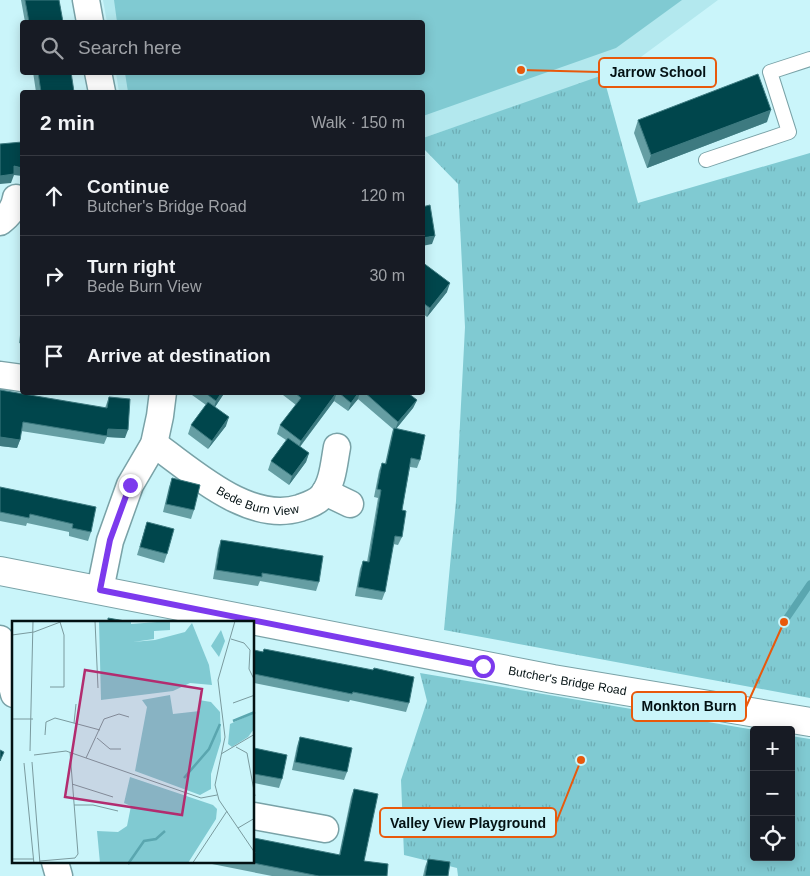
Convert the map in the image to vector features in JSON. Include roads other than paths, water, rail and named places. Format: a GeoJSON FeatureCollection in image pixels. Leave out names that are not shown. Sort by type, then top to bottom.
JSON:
{"type":"FeatureCollection","features":[{"type":"Feature","properties":{"kind":"street"},"geometry":{"type":"LineString","coordinates":[[86,0],[90,20]]}},
{"type":"Feature","properties":{"kind":"street"},"geometry":{"type":"LineString","coordinates":[[99,75],[102,90]]}},
{"type":"Feature","properties":{"kind":"street"},"geometry":{"type":"LineString","coordinates":[[0,222],[8,216],[14,207],[16,198]]}},
{"type":"Feature","properties":{"kind":"street"},"geometry":{"type":"LineString","coordinates":[[0,375],[20,378]]}},
{"type":"Feature","properties":{"kind":"street"},"geometry":{"type":"LineString","coordinates":[[100,590],[110,540],[130,485],[154,444],[163,395]]}},
{"type":"Feature","properties":{"kind":"street","name":"Bede Burn View"},"geometry":{"type":"LineString","coordinates":[[154,444],[220,491],[242,503],[257,508],[295,509],[312,504],[323,496],[325,492]]}},
{"type":"Feature","properties":{"kind":"street"},"geometry":{"type":"LineString","coordinates":[[337,447],[330,484],[325,492],[350,504]]}},
{"type":"Feature","properties":{"kind":"street","name":"Butcher's Bridge Road"},"geometry":{"type":"LineString","coordinates":[[0,571],[553,679],[810,722]]}},
{"type":"Feature","properties":{"kind":"street"},"geometry":{"type":"LineString","coordinates":[[0,639],[12,686]]}},
{"type":"Feature","properties":{"kind":"street"},"geometry":{"type":"LineString","coordinates":[[255,816],[324,829]]}},
{"type":"Feature","properties":{"kind":"lane"},"geometry":{"type":"LineString","coordinates":[[706,160],[789,132],[770,72],[810,59]]}},
{"type":"Feature","properties":{"kind":"waterway"},"geometry":{"type":"LineString","coordinates":[[784,622],[810,584]]}},
{"type":"Feature","properties":{"kind":"place","name":"Jarrow School"},"geometry":{"type":"Point","coordinates":[521,70]}},
{"type":"Feature","properties":{"kind":"place","name":"Monkton Burn"},"geometry":{"type":"Point","coordinates":[784,622]}},
{"type":"Feature","properties":{"kind":"place","name":"Valley View Playground"},"geometry":{"type":"Point","coordinates":[581,760]}}]}
